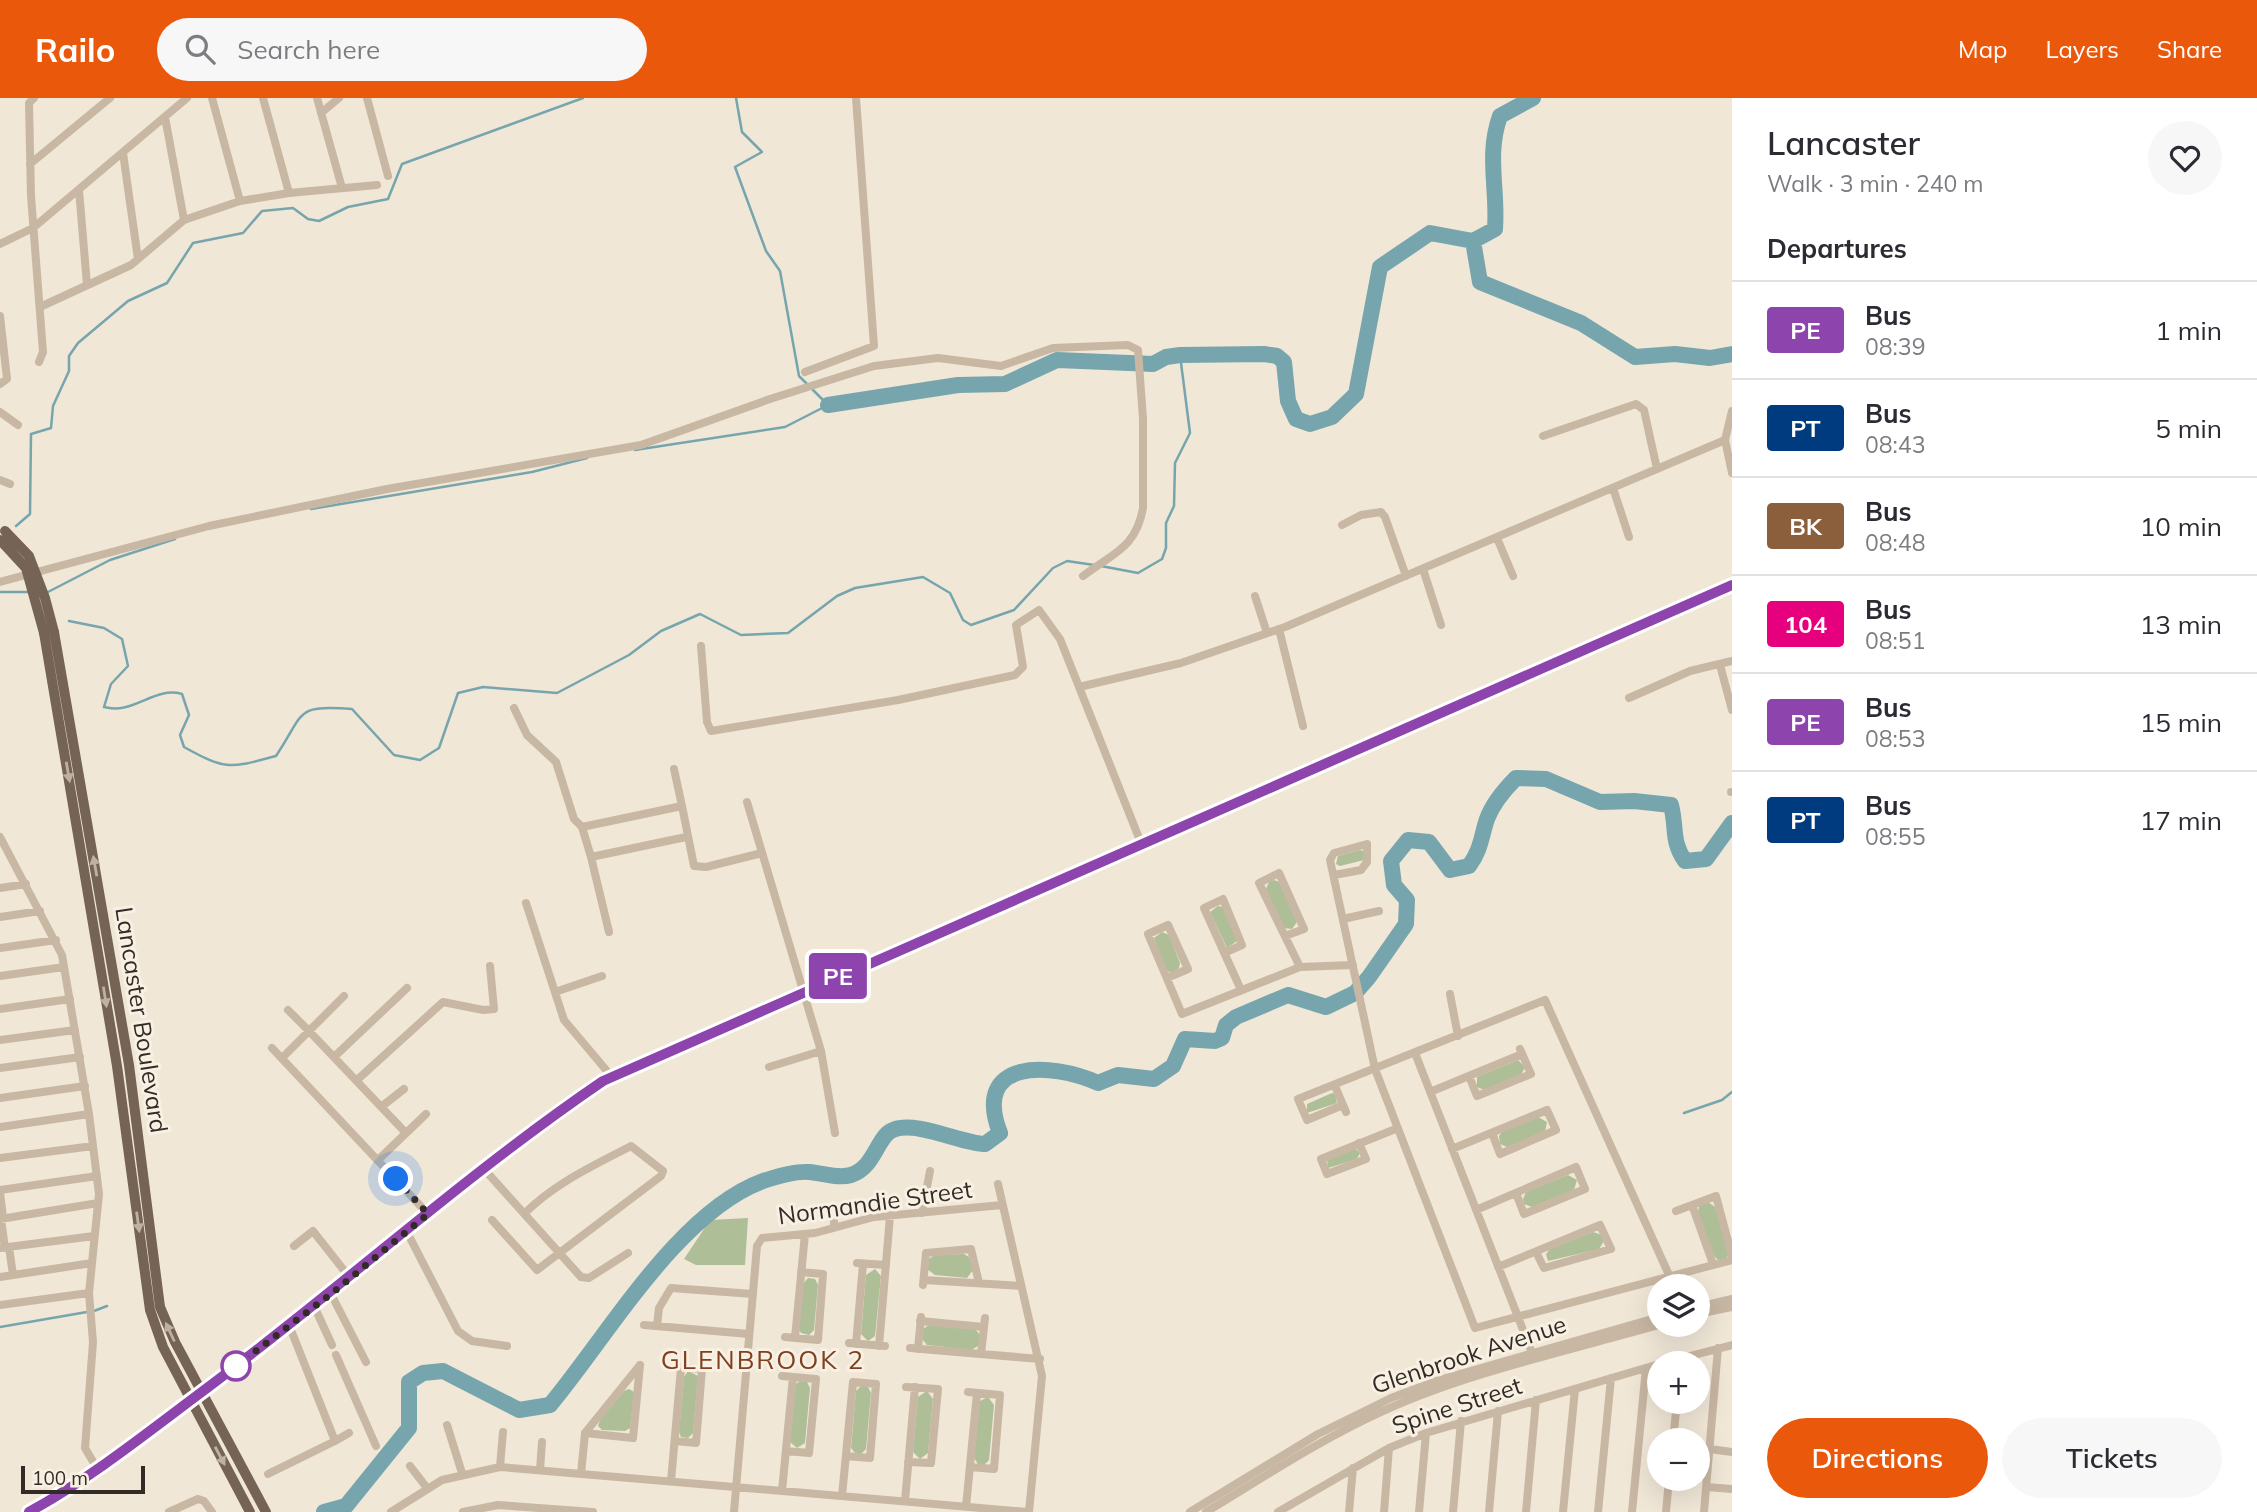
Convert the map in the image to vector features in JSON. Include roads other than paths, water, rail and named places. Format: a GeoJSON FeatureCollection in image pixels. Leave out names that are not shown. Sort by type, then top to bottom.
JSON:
{"type":"FeatureCollection","features":[{"type":"Feature","properties":{"kind":"main road","name":"Lancaster Boulevard"},"geometry":{"type":"LineString","coordinates":[[2,533],[33,564],[49,632],[129,1065],[160,1307],[266,1512]]}},
{"type":"Feature","properties":{"kind":"main road"},"geometry":{"type":"LineString","coordinates":[[29,1512],[98,1469],[191,1401],[331,1294],[484,1169],[607,1079],[1732,585]]}},
{"type":"Feature","properties":{"kind":"main road","name":"Lancaster Boulevard"},"geometry":{"type":"LineString","coordinates":[[49,632],[117,1066],[150,1310],[163,1347],[250,1512]]}},
{"type":"Feature","properties":{"kind":"street"},"geometry":{"type":"LineString","coordinates":[[34,98],[29,103],[30,164],[43,352],[39,362]]}},
{"type":"Feature","properties":{"kind":"street"},"geometry":{"type":"LineString","coordinates":[[30,164],[110,98]]}},
{"type":"Feature","properties":{"kind":"street"},"geometry":{"type":"LineString","coordinates":[[0,244],[33,228],[187,98]]}},
{"type":"Feature","properties":{"kind":"street"},"geometry":{"type":"LineString","coordinates":[[212,98],[240,201]]}},
{"type":"Feature","properties":{"kind":"street"},"geometry":{"type":"LineString","coordinates":[[263,98],[289,193]]}},
{"type":"Feature","properties":{"kind":"street"},"geometry":{"type":"LineString","coordinates":[[317,98],[342,188]]}},
{"type":"Feature","properties":{"kind":"street"},"geometry":{"type":"LineString","coordinates":[[321,113],[339,98]]}},
{"type":"Feature","properties":{"kind":"street"},"geometry":{"type":"LineString","coordinates":[[367,98],[388,176]]}},
{"type":"Feature","properties":{"kind":"street"},"geometry":{"type":"LineString","coordinates":[[805,372],[874,346],[856,98]]}},
{"type":"Feature","properties":{"kind":"street"},"geometry":{"type":"LineString","coordinates":[[165,117],[184,220]]}},
{"type":"Feature","properties":{"kind":"street"},"geometry":{"type":"LineString","coordinates":[[123,153],[138,259]]}},
{"type":"Feature","properties":{"kind":"street"},"geometry":{"type":"LineString","coordinates":[[40,307],[138,259],[184,220],[240,201],[289,193],[377,185]]}},
{"type":"Feature","properties":{"kind":"street"},"geometry":{"type":"LineString","coordinates":[[79,190],[87,285]]}},
{"type":"Feature","properties":{"kind":"street"},"geometry":{"type":"LineString","coordinates":[[0,316],[3,381]]}},
{"type":"Feature","properties":{"kind":"street"},"geometry":{"type":"LineString","coordinates":[[0,582],[209,526],[387,489],[641,445],[874,366],[939,358],[1002,366],[1053,348],[1128,345],[1138,350],[1142,385],[1143,495],[1140,527],[1130,544],[1083,576]]}},
{"type":"Feature","properties":{"kind":"street"},"geometry":{"type":"LineString","coordinates":[[1543,436],[1636,404],[1644,410],[1657,469]]}},
{"type":"Feature","properties":{"kind":"street"},"geometry":{"type":"LineString","coordinates":[[1732,411],[1725,440],[1732,473]]}},
{"type":"Feature","properties":{"kind":"street"},"geometry":{"type":"LineString","coordinates":[[0,412],[18,425]]}},
{"type":"Feature","properties":{"kind":"street"},"geometry":{"type":"LineString","coordinates":[[1079,687],[1181,663],[1279,629],[1725,440]]}},
{"type":"Feature","properties":{"kind":"street"},"geometry":{"type":"LineString","coordinates":[[0,480],[10,484]]}},
{"type":"Feature","properties":{"kind":"street"},"geometry":{"type":"LineString","coordinates":[[1613,488],[1629,537]]}},
{"type":"Feature","properties":{"kind":"street"},"geometry":{"type":"LineString","coordinates":[[1342,524],[1361,515],[1381,512],[1406,576]]}},
{"type":"Feature","properties":{"kind":"street"},"geometry":{"type":"LineString","coordinates":[[1497,538],[1513,576]]}},
{"type":"Feature","properties":{"kind":"street"},"geometry":{"type":"LineString","coordinates":[[1423,569],[1441,625]]}},
{"type":"Feature","properties":{"kind":"street"},"geometry":{"type":"LineString","coordinates":[[1255,597],[1267,633]]}},
{"type":"Feature","properties":{"kind":"street"},"geometry":{"type":"LineString","coordinates":[[701,646],[707,722],[711,731],[898,700],[1016,675],[1023,667],[1016,625],[1036,610],[1042,612],[1060,639],[1141,843]]}},
{"type":"Feature","properties":{"kind":"street"},"geometry":{"type":"LineString","coordinates":[[1279,629],[1303,726]]}},
{"type":"Feature","properties":{"kind":"street"},"geometry":{"type":"LineString","coordinates":[[1629,698],[1690,671],[1732,661]]}},
{"type":"Feature","properties":{"kind":"street"},"geometry":{"type":"LineString","coordinates":[[1720,664],[1732,710]]}},
{"type":"Feature","properties":{"kind":"street"},"geometry":{"type":"LineString","coordinates":[[514,708],[527,735],[556,762],[574,819],[582,827],[609,932]]}},
{"type":"Feature","properties":{"kind":"street"},"geometry":{"type":"LineString","coordinates":[[674,769],[691,860],[699,868],[762,853]]}},
{"type":"Feature","properties":{"kind":"street"},"geometry":{"type":"LineString","coordinates":[[747,802],[821,1051],[835,1133]]}},
{"type":"Feature","properties":{"kind":"street"},"geometry":{"type":"LineString","coordinates":[[582,827],[682,806]]}},
{"type":"Feature","properties":{"kind":"street"},"geometry":{"type":"LineString","coordinates":[[0,837],[56,940],[64,967],[85,1086],[98,1203],[89,1293],[93,1342],[85,1448],[98,1469]]}},
{"type":"Feature","properties":{"kind":"street"},"geometry":{"type":"LineString","coordinates":[[591,857],[686,837]]}},
{"type":"Feature","properties":{"kind":"street"},"geometry":{"type":"LineString","coordinates":[[1334,875],[1361,870],[1367,862],[1367,844],[1331,856],[1334,875],[1343,919],[1375,1069],[1475,1328],[1647,1281]]}},
{"type":"Feature","properties":{"kind":"street"},"geometry":{"type":"LineString","coordinates":[[0,860],[11,858]]}},
{"type":"Feature","properties":{"kind":"street"},"geometry":{"type":"LineString","coordinates":[[1285,936],[1304,929],[1279,873],[1259,883],[1300,967]]}},
{"type":"Feature","properties":{"kind":"street"},"geometry":{"type":"LineString","coordinates":[[0,888],[26,884]]}},
{"type":"Feature","properties":{"kind":"street"},"geometry":{"type":"LineString","coordinates":[[1224,953],[1242,944],[1223,899],[1204,908],[1224,953],[1241,990]]}},
{"type":"Feature","properties":{"kind":"street"},"geometry":{"type":"LineString","coordinates":[[526,903],[570,1030],[607,1079]]}},
{"type":"Feature","properties":{"kind":"street"},"geometry":{"type":"LineString","coordinates":[[0,917],[40,911]]}},
{"type":"Feature","properties":{"kind":"street"},"geometry":{"type":"LineString","coordinates":[[1343,919],[1379,911]]}},
{"type":"Feature","properties":{"kind":"street"},"geometry":{"type":"LineString","coordinates":[[1167,978],[1188,969],[1168,925],[1148,934],[1182,1014],[1300,967],[1353,965]]}},
{"type":"Feature","properties":{"kind":"street"},"geometry":{"type":"LineString","coordinates":[[0,948],[56,940]]}},
{"type":"Feature","properties":{"kind":"street"},"geometry":{"type":"LineString","coordinates":[[357,1080],[443,1002],[483,1010],[494,1009],[490,966]]}},
{"type":"Feature","properties":{"kind":"street"},"geometry":{"type":"LineString","coordinates":[[0,976],[64,967]]}},
{"type":"Feature","properties":{"kind":"street"},"geometry":{"type":"LineString","coordinates":[[555,992],[603,976]]}},
{"type":"Feature","properties":{"kind":"street"},"geometry":{"type":"LineString","coordinates":[[334,1057],[407,988]]}},
{"type":"Feature","properties":{"kind":"street"},"geometry":{"type":"LineString","coordinates":[[1450,994],[1458,1036]]}},
{"type":"Feature","properties":{"kind":"street"},"geometry":{"type":"LineString","coordinates":[[282,1058],[344,996]]}},
{"type":"Feature","properties":{"kind":"street"},"geometry":{"type":"LineString","coordinates":[[0,1009],[70,999]]}},
{"type":"Feature","properties":{"kind":"street"},"geometry":{"type":"LineString","coordinates":[[1335,1086],[1345,1109],[1307,1121],[1298,1098],[1335,1086],[1545,1000],[1669,1274]]}},
{"type":"Feature","properties":{"kind":"street"},"geometry":{"type":"LineString","coordinates":[[288,1010],[406,1133]]}},
{"type":"Feature","properties":{"kind":"street"},"geometry":{"type":"LineString","coordinates":[[0,1040],[75,1030]]}},
{"type":"Feature","properties":{"kind":"street"},"geometry":{"type":"LineString","coordinates":[[272,1048],[428,1214]]}},
{"type":"Feature","properties":{"kind":"street"},"geometry":{"type":"LineString","coordinates":[[769,1067],[821,1051]]}},
{"type":"Feature","properties":{"kind":"street"},"geometry":{"type":"LineString","coordinates":[[1430,1092],[1521,1052],[1531,1074],[1477,1096],[1469,1076]]}},
{"type":"Feature","properties":{"kind":"street"},"geometry":{"type":"LineString","coordinates":[[1415,1054],[1532,1353]]}},
{"type":"Feature","properties":{"kind":"street"},"geometry":{"type":"LineString","coordinates":[[0,1068],[80,1057]]}},
{"type":"Feature","properties":{"kind":"street"},"geometry":{"type":"LineString","coordinates":[[0,1098],[85,1086]]}},
{"type":"Feature","properties":{"kind":"street"},"geometry":{"type":"LineString","coordinates":[[382,1107],[404,1089]]}},
{"type":"Feature","properties":{"kind":"street"},"geometry":{"type":"LineString","coordinates":[[1452,1149],[1547,1110],[1556,1130],[1500,1154],[1492,1133]]}},
{"type":"Feature","properties":{"kind":"street"},"geometry":{"type":"LineString","coordinates":[[0,1127],[89,1114]]}},
{"type":"Feature","properties":{"kind":"street"},"geometry":{"type":"LineString","coordinates":[[378,1160],[426,1114]]}},
{"type":"Feature","properties":{"kind":"street"},"geometry":{"type":"LineString","coordinates":[[1359,1143],[1366,1159],[1327,1174],[1321,1159],[1359,1143],[1398,1128]]}},
{"type":"Feature","properties":{"kind":"street"},"geometry":{"type":"LineString","coordinates":[[0,1158],[93,1146]]}},
{"type":"Feature","properties":{"kind":"street"},"geometry":{"type":"LineString","coordinates":[[492,1220],[537,1270],[662,1176],[662,1169],[631,1146],[567,1180],[541,1197],[525,1213]]}},
{"type":"Feature","properties":{"kind":"street"},"geometry":{"type":"LineString","coordinates":[[1476,1210],[1576,1167],[1585,1189],[1524,1214],[1516,1193]]}},
{"type":"Feature","properties":{"kind":"street"},"geometry":{"type":"LineString","coordinates":[[484,1169],[585,1278],[628,1253]]}},
{"type":"Feature","properties":{"kind":"street"},"geometry":{"type":"LineString","coordinates":[[922,1213],[930,1171]]}},
{"type":"Feature","properties":{"kind":"street"},"geometry":{"type":"LineString","coordinates":[[13,1275],[4,1248],[0,1191],[97,1176]]}},
{"type":"Feature","properties":{"kind":"street"},"geometry":{"type":"LineString","coordinates":[[391,1512],[427,1488],[462,1473],[500,1467],[1028,1512],[1042,1376],[998,1184]]}},
{"type":"Feature","properties":{"kind":"street"},"geometry":{"type":"LineString","coordinates":[[1673,1274],[1732,1258],[1716,1196],[1676,1211]]}},
{"type":"Feature","properties":{"kind":"street"},"geometry":{"type":"LineString","coordinates":[[1,1219],[98,1203]]}},
{"type":"Feature","properties":{"kind":"street","name":"Normandie Street"},"geometry":{"type":"LineString","coordinates":[[753,1294],[757,1246],[762,1238],[805,1234],[890,1216],[1002,1205]]}},
{"type":"Feature","properties":{"kind":"street"},"geometry":{"type":"LineString","coordinates":[[1692,1205],[1713,1264]]}},
{"type":"Feature","properties":{"kind":"street"},"geometry":{"type":"LineString","coordinates":[[834,1209],[834,1226]]}},
{"type":"Feature","properties":{"kind":"street"},"geometry":{"type":"LineString","coordinates":[[886,1265],[860,1264],[853,1343],[882,1346],[890,1216]]}},
{"type":"Feature","properties":{"kind":"street"},"geometry":{"type":"LineString","coordinates":[[1498,1267],[1600,1225],[1611,1249],[1545,1268],[1536,1252]]}},
{"type":"Feature","properties":{"kind":"street"},"geometry":{"type":"LineString","coordinates":[[294,1246],[313,1231],[351,1278]]}},
{"type":"Feature","properties":{"kind":"street"},"geometry":{"type":"LineString","coordinates":[[407,1232],[458,1331],[472,1341],[506,1346]]}},
{"type":"Feature","properties":{"kind":"street"},"geometry":{"type":"LineString","coordinates":[[801,1272],[823,1274],[818,1340],[790,1338],[805,1234]]}},
{"type":"Feature","properties":{"kind":"street"},"geometry":{"type":"LineString","coordinates":[[4,1248],[94,1236]]}},
{"type":"Feature","properties":{"kind":"street"},"geometry":{"type":"LineString","coordinates":[[979,1283],[971,1249],[926,1253],[923,1282],[1021,1286]]}},
{"type":"Feature","properties":{"kind":"street"},"geometry":{"type":"LineString","coordinates":[[0,1277],[92,1263]]}},
{"type":"Feature","properties":{"kind":"street"},"geometry":{"type":"LineString","coordinates":[[657,1326],[659,1308],[671,1288],[753,1294],[734,1512]]}},
{"type":"Feature","properties":{"kind":"street"},"geometry":{"type":"LineString","coordinates":[[0,1305],[89,1293]]}},
{"type":"Feature","properties":{"kind":"street"},"geometry":{"type":"LineString","coordinates":[[331,1294],[366,1362]]}},
{"type":"Feature","properties":{"kind":"street"},"geometry":{"type":"LineString","coordinates":[[1710,1304],[1732,1299]]}},
{"type":"Feature","properties":{"kind":"street"},"geometry":{"type":"LineString","coordinates":[[314,1306],[332,1345]]}},
{"type":"Feature","properties":{"kind":"street"},"geometry":{"type":"LineString","coordinates":[[1710,1312],[1732,1307]]}},
{"type":"Feature","properties":{"kind":"street"},"geometry":{"type":"LineString","coordinates":[[981,1354],[984,1322],[920,1318],[914,1349],[1040,1359]]}},
{"type":"Feature","properties":{"kind":"street","name":"Glenbrook Avenue"},"geometry":{"type":"LineString","coordinates":[[1191,1512],[1318,1434],[1367,1408],[1439,1380],[1647,1320]]}},
{"type":"Feature","properties":{"kind":"street"},"geometry":{"type":"LineString","coordinates":[[289,1325],[335,1441]]}},
{"type":"Feature","properties":{"kind":"street"},"geometry":{"type":"LineString","coordinates":[[644,1325],[749,1334]]}},
{"type":"Feature","properties":{"kind":"street","name":"Glenbrook Avenue"},"geometry":{"type":"LineString","coordinates":[[1206,1512],[1322,1442],[1396,1405],[1440,1389],[1647,1329]]}},
{"type":"Feature","properties":{"kind":"street","name":"Spine Street"},"geometry":{"type":"LineString","coordinates":[[1709,1351],[1732,1345]]}},
{"type":"Feature","properties":{"kind":"street"},"geometry":{"type":"LineString","coordinates":[[1718,1348],[1710,1449],[1732,1451]]}},
{"type":"Feature","properties":{"kind":"street"},"geometry":{"type":"LineString","coordinates":[[336,1355],[376,1447]]}},
{"type":"Feature","properties":{"kind":"street"},"geometry":{"type":"LineString","coordinates":[[581,1474],[585,1433],[640,1365],[634,1438],[585,1433]]}},
{"type":"Feature","properties":{"kind":"street"},"geometry":{"type":"LineString","coordinates":[[671,1482],[678,1368],[702,1369],[696,1443],[675,1441]]}},
{"type":"Feature","properties":{"kind":"street"},"geometry":{"type":"LineString","coordinates":[[1632,1512],[1646,1368]]}},
{"type":"Feature","properties":{"kind":"street","name":"Spine Street"},"geometry":{"type":"LineString","coordinates":[[1278,1512],[1389,1448],[1426,1433],[1646,1368]]}},
{"type":"Feature","properties":{"kind":"street"},"geometry":{"type":"LineString","coordinates":[[782,1376],[816,1378],[809,1453],[786,1451]]}},
{"type":"Feature","properties":{"kind":"street"},"geometry":{"type":"LineString","coordinates":[[782,1491],[793,1377]]}},
{"type":"Feature","properties":{"kind":"street"},"geometry":{"type":"LineString","coordinates":[[1598,1512],[1611,1378]]}},
{"type":"Feature","properties":{"kind":"street"},"geometry":{"type":"LineString","coordinates":[[842,1496],[853,1382],[876,1384],[870,1458],[846,1456]]}},
{"type":"Feature","properties":{"kind":"street"},"geometry":{"type":"LineString","coordinates":[[905,1502],[910,1387],[938,1389],[931,1464],[908,1462]]}},
{"type":"Feature","properties":{"kind":"street"},"geometry":{"type":"LineString","coordinates":[[1563,1512],[1574,1389]]}},
{"type":"Feature","properties":{"kind":"street"},"geometry":{"type":"LineString","coordinates":[[966,1507],[973,1392],[1000,1395],[994,1469],[970,1467]]}},
{"type":"Feature","properties":{"kind":"street"},"geometry":{"type":"LineString","coordinates":[[1526,1512],[1536,1400]]}},
{"type":"Feature","properties":{"kind":"street"},"geometry":{"type":"LineString","coordinates":[[1489,1512],[1498,1411]]}},
{"type":"Feature","properties":{"kind":"street"},"geometry":{"type":"LineString","coordinates":[[1453,1512],[1461,1421]]}},
{"type":"Feature","properties":{"kind":"street"},"geometry":{"type":"LineString","coordinates":[[447,1424],[462,1473]]}},
{"type":"Feature","properties":{"kind":"street"},"geometry":{"type":"LineString","coordinates":[[500,1467],[503,1432]]}},
{"type":"Feature","properties":{"kind":"street"},"geometry":{"type":"LineString","coordinates":[[268,1474],[349,1433]]}},
{"type":"Feature","properties":{"kind":"street"},"geometry":{"type":"LineString","coordinates":[[1419,1512],[1426,1433]]}},
{"type":"Feature","properties":{"kind":"street"},"geometry":{"type":"LineString","coordinates":[[540,1470],[542,1442]]}},
{"type":"Feature","properties":{"kind":"street"},"geometry":{"type":"LineString","coordinates":[[1384,1512],[1389,1448]]}},
{"type":"Feature","properties":{"kind":"street"},"geometry":{"type":"LineString","coordinates":[[410,1466],[427,1488]]}},
{"type":"Feature","properties":{"kind":"street"},"geometry":{"type":"LineString","coordinates":[[1349,1512],[1353,1468]]}},
{"type":"Feature","properties":{"kind":"street"},"geometry":{"type":"LineString","coordinates":[[1710,1487],[1732,1489]]}},
{"type":"Feature","properties":{"kind":"street"},"geometry":{"type":"LineString","coordinates":[[1665,1512],[1668,1491]]}},
{"type":"Feature","properties":{"kind":"street"},"geometry":{"type":"LineString","coordinates":[[1704,1512],[1707,1491]]}},
{"type":"Feature","properties":{"kind":"street"},"geometry":{"type":"LineString","coordinates":[[169,1512],[198,1499],[212,1512]]}},
{"type":"Feature","properties":{"kind":"street"},"geometry":{"type":"LineString","coordinates":[[463,1512],[498,1506],[593,1512]]}},
{"type":"Feature","properties":{"kind":"waterway"},"geometry":{"type":"LineString","coordinates":[[16,526],[30,514],[31,434],[51,428],[53,406],[69,371],[69,356],[78,343],[128,301],[167,283],[193,243],[243,233],[262,211],[293,208],[308,219],[319,221],[348,207],[388,199],[402,164],[583,98]]}},
{"type":"Feature","properties":{"kind":"waterway"},"geometry":{"type":"LineString","coordinates":[[635,450],[785,427],[828,405],[799,376],[780,271],[766,251],[735,167],[762,152],[742,132],[736,98]]}},
{"type":"Feature","properties":{"kind":"waterway"},"geometry":{"type":"LineString","coordinates":[[828,405],[958,385],[1005,384],[1057,360],[1153,364],[1166,357],[1180,355],[1264,354],[1277,356],[1284,362],[1288,401],[1296,419],[1310,424],[1332,417],[1356,394],[1380,267],[1430,233],[1473,241],[1495,229],[1493,158],[1500,116],[1533,98]]}},
{"type":"Feature","properties":{"kind":"waterway"},"geometry":{"type":"LineString","coordinates":[[1473,241],[1480,282],[1581,323],[1635,357],[1675,354],[1710,358],[1732,354]]}},
{"type":"Feature","properties":{"kind":"waterway"},"geometry":{"type":"LineString","coordinates":[[1101,566],[1138,573],[1162,559],[1166,548],[1166,523],[1174,506],[1175,463],[1190,433],[1180,355]]}},
{"type":"Feature","properties":{"kind":"waterway"},"geometry":{"type":"LineString","coordinates":[[311,509],[532,472],[587,458]]}},
{"type":"Feature","properties":{"kind":"waterway"},"geometry":{"type":"LineString","coordinates":[[46,593],[110,560],[175,539]]}},
{"type":"Feature","properties":{"kind":"waterway"},"geometry":{"type":"LineString","coordinates":[[69,621],[104,628],[122,639],[128,666],[111,684],[104,707],[125,707],[162,694],[182,694],[189,715],[180,735],[184,747],[220,764],[238,765],[276,756],[303,714],[320,708],[352,709],[394,755],[420,760],[439,748],[458,693],[483,687],[557,693],[629,655],[661,631],[700,614],[741,635],[788,633],[837,596],[855,588],[923,577],[950,593],[963,620],[971,625],[1014,610],[1053,568],[1067,561],[1094,565]]}},
{"type":"Feature","properties":{"kind":"waterway"},"geometry":{"type":"LineString","coordinates":[[0,592],[30,592]]}},
{"type":"Feature","properties":{"kind":"waterway"},"geometry":{"type":"LineString","coordinates":[[324,1512],[346,1506],[409,1428],[409,1382],[423,1373],[443,1371],[519,1410],[550,1405],[620,1312],[673,1248],[702,1220],[732,1197],[763,1181],[804,1172],[851,1175],[867,1164],[885,1136],[893,1130],[918,1128],[985,1144],[1000,1133],[994,1108],[996,1091],[1006,1079],[1020,1072],[1059,1071],[1098,1083],[1118,1075],[1154,1079],[1173,1066],[1185,1039],[1215,1041],[1222,1038],[1226,1025],[1236,1017],[1288,995],[1326,1007],[1355,993],[1406,924],[1407,900],[1394,885],[1391,861],[1408,840],[1429,842],[1450,870],[1469,866],[1492,808],[1516,778],[1546,779],[1600,802],[1634,801],[1671,805],[1676,841],[1685,861],[1706,859],[1732,823]]}},
{"type":"Feature","properties":{"kind":"waterway"},"geometry":{"type":"LineString","coordinates":[[1684,1113],[1722,1100],[1732,1092]]}},
{"type":"Feature","properties":{"kind":"waterway"},"geometry":{"type":"LineString","coordinates":[[94,1311],[107,1306]]}},
{"type":"Feature","properties":{"kind":"waterway"},"geometry":{"type":"LineString","coordinates":[[0,1327],[87,1312]]}},
{"type":"Feature","properties":{"kind":"district","name":"GLENBROOK 2"},"geometry":{"type":"Point","coordinates":[763,1360]}}]}
